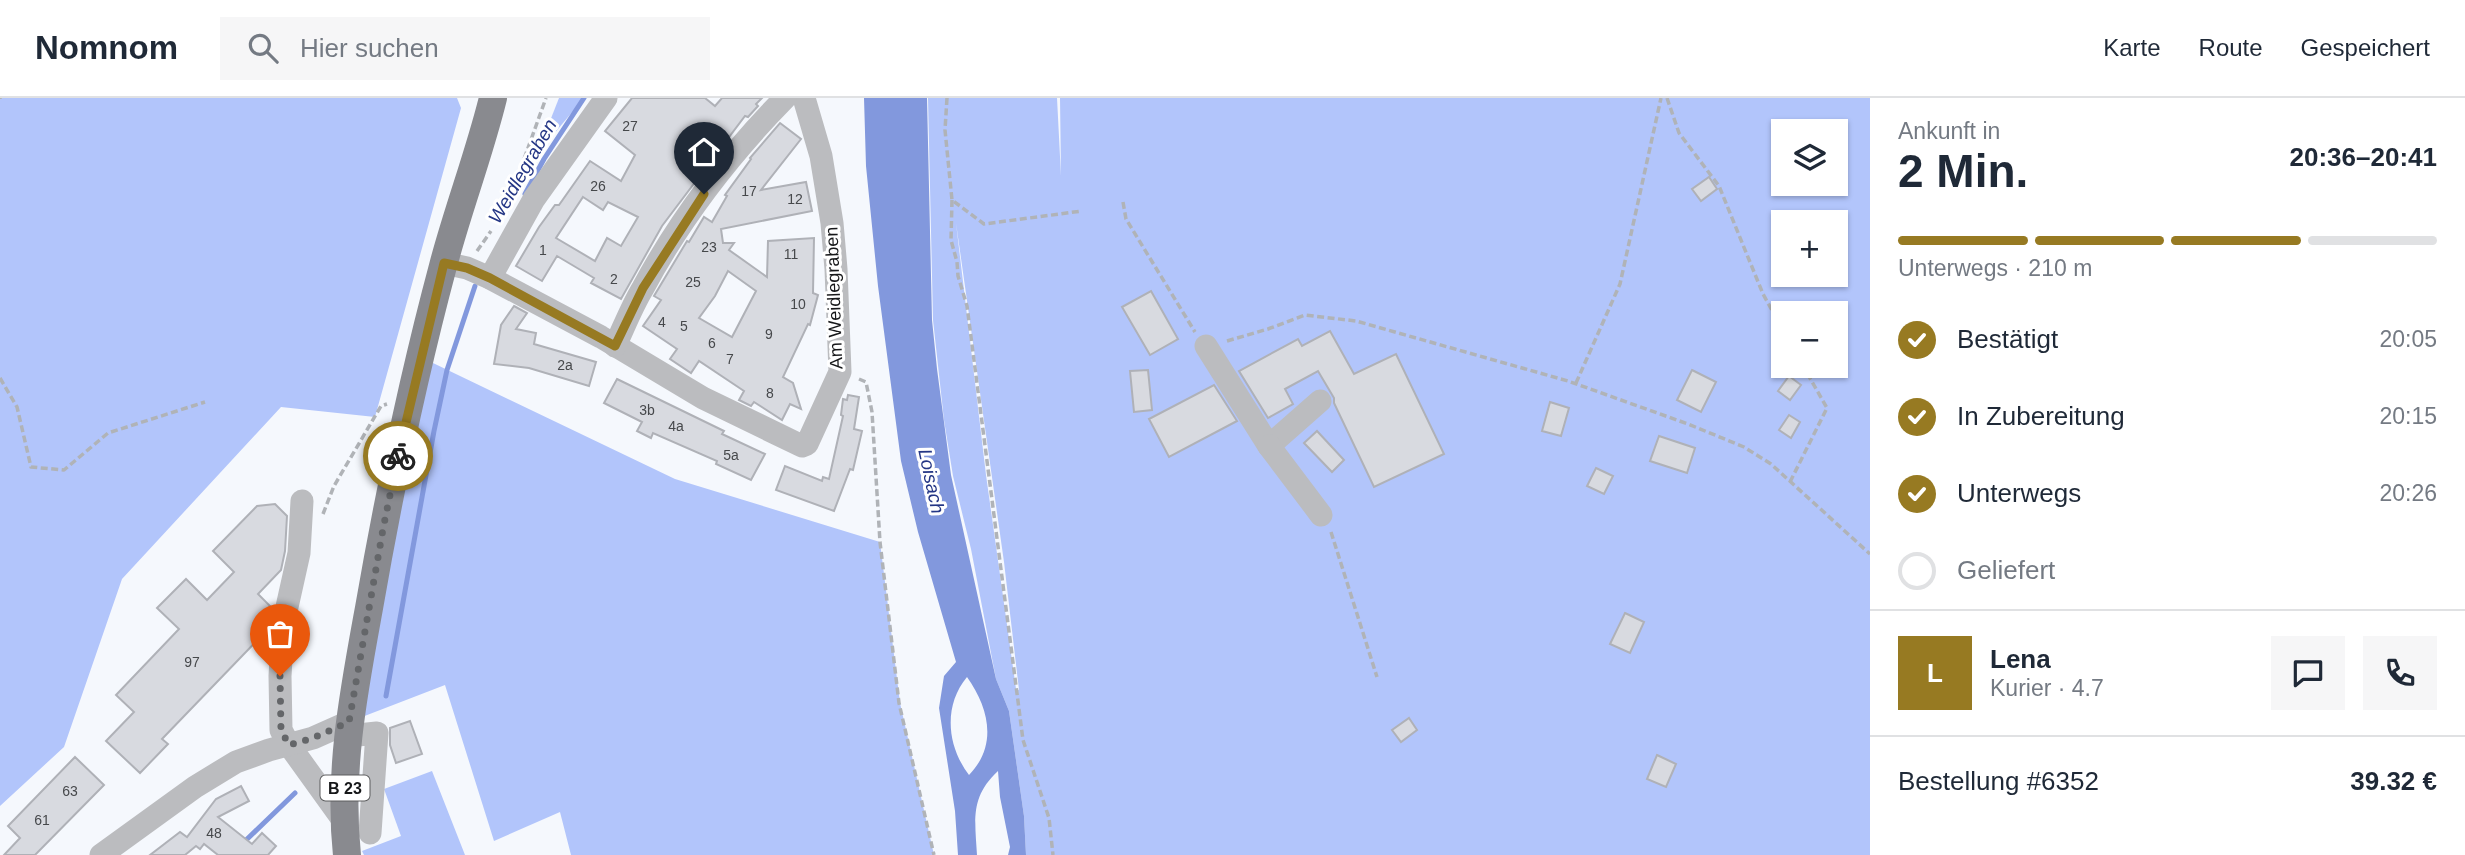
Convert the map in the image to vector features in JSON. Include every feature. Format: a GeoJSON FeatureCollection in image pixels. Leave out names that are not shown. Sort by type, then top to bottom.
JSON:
{"type":"FeatureCollection","features":[{"type":"Feature","properties":{"kind":"main road","name":"B 23"},"geometry":{"type":"LineString","coordinates":[[347,855],[343,820],[348,729],[383,529],[412,394],[455,265],[494,98]]}},
{"type":"Feature","properties":{"kind":"street"},"geometry":{"type":"LineString","coordinates":[[490,278],[534,199],[606,98]]}},
{"type":"Feature","properties":{"kind":"street"},"geometry":{"type":"LineString","coordinates":[[615,346],[643,288],[691,210],[730,160],[785,98]]}},
{"type":"Feature","properties":{"kind":"street","name":"Am Weidlegraben"},"geometry":{"type":"LineString","coordinates":[[455,265],[490,278],[615,346],[703,398],[802,446],[807,444],[840,372],[832,223],[821,156],[804,98]]}},
{"type":"Feature","properties":{"kind":"street"},"geometry":{"type":"LineString","coordinates":[[1206,346],[1269,446],[1321,515]]}},
{"type":"Feature","properties":{"kind":"street"},"geometry":{"type":"LineString","coordinates":[[1269,446],[1320,401]]}},
{"type":"Feature","properties":{"kind":"street"},"geometry":{"type":"LineString","coordinates":[[302,501],[299,553],[283,625],[281,730],[343,820]]}},
{"type":"Feature","properties":{"kind":"street"},"geometry":{"type":"LineString","coordinates":[[100,847],[236,762],[348,729],[377,733],[370,833]]}},
{"type":"Feature","properties":{"kind":"path"},"geometry":{"type":"LineString","coordinates":[[506,208],[546,98]]}},
{"type":"Feature","properties":{"kind":"path"},"geometry":{"type":"LineString","coordinates":[[947,98],[945,130],[952,200],[951,240],[967,306],[1023,740],[1049,818],[1053,855]]}},
{"type":"Feature","properties":{"kind":"path"},"geometry":{"type":"LineString","coordinates":[[1576,384],[1620,284],[1661,98]]}},
{"type":"Feature","properties":{"kind":"path"},"geometry":{"type":"LineString","coordinates":[[1667,98],[1679,133],[1719,186],[1771,309]]}},
{"type":"Feature","properties":{"kind":"path"},"geometry":{"type":"LineString","coordinates":[[952,200],[985,224],[1082,211]]}},
{"type":"Feature","properties":{"kind":"path"},"geometry":{"type":"LineString","coordinates":[[1123,202],[1126,219],[1188,323],[1206,346],[1268,329],[1305,315],[1356,321],[1391,329],[1576,384],[1744,447],[1771,464],[1870,554]]}},
{"type":"Feature","properties":{"kind":"path"},"geometry":{"type":"LineString","coordinates":[[455,265],[493,228]]}},
{"type":"Feature","properties":{"kind":"path"},"geometry":{"type":"LineString","coordinates":[[840,372],[866,382],[872,412],[880,542],[900,704],[934,855]]}},
{"type":"Feature","properties":{"kind":"path"},"geometry":{"type":"LineString","coordinates":[[0,378],[17,407],[31,467],[64,470],[108,433],[205,402]]}},
{"type":"Feature","properties":{"kind":"path"},"geometry":{"type":"LineString","coordinates":[[1790,482],[1827,408],[1810,378]]}},
{"type":"Feature","properties":{"kind":"path"},"geometry":{"type":"LineString","coordinates":[[321,520],[334,486],[381,406],[412,394]]}},
{"type":"Feature","properties":{"kind":"path"},"geometry":{"type":"LineString","coordinates":[[1321,515],[1333,534],[1377,677]]}},
{"type":"Feature","properties":{"kind":"shaded area"},"geometry":{"type":"Polygon","coordinates":[[[0,98],[457,98],[461,108],[375,417],[281,407],[122,579],[64,747],[0,806],[0,98]]]}},
{"type":"Feature","properties":{"kind":"shaded area"},"geometry":{"type":"Polygon","coordinates":[[[559,98],[584,98],[537,154],[559,98]]]}},
{"type":"Feature","properties":{"kind":"shaded area"},"geometry":{"type":"Polygon","coordinates":[[[928,98],[1057,98],[1061,176],[1060,98],[1870,98],[1870,855],[1026,855],[1024,816],[1009,711],[996,679],[971,549],[953,476],[933,320],[928,98]],[[956,223],[986,475],[1016,689],[1019,690],[1004,562],[956,223]]]}},
{"type":"Feature","properties":{"kind":"shaded area"},"geometry":{"type":"Polygon","coordinates":[[[433,363],[675,479],[880,542],[900,703],[934,855],[571,855],[560,812],[494,841],[445,685],[349,722],[412,395],[433,363]]]}},
{"type":"Feature","properties":{"kind":"shaded area"},"geometry":{"type":"Polygon","coordinates":[[[432,771],[465,855],[364,855],[362,851],[401,836],[384,789],[432,771]]]}},
{"type":"Feature","properties":{"kind":"water","name":"Loisach"},"geometry":{"type":"Polygon","coordinates":[[[864,98],[927,98],[932,320],[937,369],[951,475],[996,679],[1009,711],[1024,816],[1026,855],[1008,855],[1010,847],[998,771],[983,790],[976,810],[977,855],[958,855],[955,811],[939,708],[944,676],[956,662],[918,532],[901,461],[878,286],[866,166],[864,98]],[[967,677],[959,688],[951,713],[952,739],[969,775],[984,751],[987,739],[985,714],[967,677]]]}},
{"type":"Feature","properties":{"kind":"building"},"geometry":{"type":"Polygon","coordinates":[[[632,98],[705,98],[715,106],[722,98],[762,98],[748,117],[745,116],[662,226],[621,299],[591,283],[594,278],[557,256],[542,281],[516,266],[539,227],[555,205],[559,205],[590,161],[621,181],[635,155],[605,131],[632,98]],[[583,197],[556,238],[595,261],[607,238],[621,246],[638,217],[608,202],[603,210],[583,197]]]}},
{"type":"Feature","properties":{"kind":"building"},"geometry":{"type":"Polygon","coordinates":[[[780,123],[801,139],[761,190],[806,182],[812,211],[721,229],[723,243],[734,243],[729,250],[767,277],[768,241],[814,238],[813,293],[818,295],[810,325],[808,324],[783,377],[793,383],[801,409],[790,404],[782,420],[754,402],[751,406],[739,400],[744,391],[699,361],[691,373],[670,359],[677,349],[643,326],[661,300],[654,296],[687,241],[689,242],[704,217],[712,222],[727,196],[725,195],[750,158],[780,123]],[[728,271],[699,318],[732,337],[756,291],[728,271]]]}},
{"type":"Feature","properties":{"kind":"building"},"geometry":{"type":"Polygon","coordinates":[[[1709,177],[1717,189],[1701,201],[1692,189],[1709,177]]]}},
{"type":"Feature","properties":{"kind":"building"},"geometry":{"type":"Polygon","coordinates":[[[1151,291],[1178,339],[1150,355],[1122,307],[1151,291]]]}},
{"type":"Feature","properties":{"kind":"building"},"geometry":{"type":"Polygon","coordinates":[[[514,306],[527,313],[516,329],[536,333],[534,344],[596,362],[589,386],[529,368],[494,364],[501,325],[514,306]]]}},
{"type":"Feature","properties":{"kind":"building"},"geometry":{"type":"Polygon","coordinates":[[[1330,331],[1354,374],[1396,354],[1444,454],[1374,487],[1334,398],[1318,371],[1285,389],[1293,404],[1268,418],[1239,371],[1298,339],[1302,346],[1330,331]]]}},
{"type":"Feature","properties":{"kind":"building"},"geometry":{"type":"Polygon","coordinates":[[[1148,370],[1152,410],[1134,412],[1130,371],[1148,370]]]}},
{"type":"Feature","properties":{"kind":"building"},"geometry":{"type":"Polygon","coordinates":[[[1692,370],[1716,382],[1701,412],[1677,400],[1692,370]]]}},
{"type":"Feature","properties":{"kind":"building"},"geometry":{"type":"Polygon","coordinates":[[[1788,378],[1801,385],[1790,400],[1778,391],[1788,378]]]}},
{"type":"Feature","properties":{"kind":"building"},"geometry":{"type":"Polygon","coordinates":[[[617,379],[765,454],[751,480],[716,464],[717,461],[653,433],[651,438],[637,431],[642,422],[604,403],[617,379]]]}},
{"type":"Feature","properties":{"kind":"building"},"geometry":{"type":"Polygon","coordinates":[[[1214,385],[1237,421],[1169,457],[1149,419],[1214,385]]]}},
{"type":"Feature","properties":{"kind":"building"},"geometry":{"type":"Polygon","coordinates":[[[848,395],[859,397],[854,429],[862,431],[853,470],[850,469],[834,511],[776,490],[785,466],[822,481],[823,477],[829,479],[843,416],[843,399],[847,400],[848,395]]]}},
{"type":"Feature","properties":{"kind":"building"},"geometry":{"type":"Polygon","coordinates":[[[1550,402],[1569,408],[1561,436],[1542,431],[1550,402]]]}},
{"type":"Feature","properties":{"kind":"building"},"geometry":{"type":"Polygon","coordinates":[[[1789,415],[1800,422],[1791,438],[1779,430],[1789,415]]]}},
{"type":"Feature","properties":{"kind":"building"},"geometry":{"type":"Polygon","coordinates":[[[1317,431],[1344,460],[1332,472],[1304,443],[1317,431]]]}},
{"type":"Feature","properties":{"kind":"building"},"geometry":{"type":"Polygon","coordinates":[[[1659,436],[1695,448],[1687,473],[1650,461],[1659,436]]]}},
{"type":"Feature","properties":{"kind":"building"},"geometry":{"type":"Polygon","coordinates":[[[1596,468],[1613,476],[1604,494],[1587,486],[1596,468]]]}},
{"type":"Feature","properties":{"kind":"building"},"geometry":{"type":"Polygon","coordinates":[[[275,504],[287,516],[285,551],[281,570],[258,594],[272,608],[269,628],[162,739],[168,744],[140,773],[106,741],[134,712],[116,695],[179,629],[157,608],[186,579],[207,600],[234,572],[213,551],[257,506],[275,504]]]}},
{"type":"Feature","properties":{"kind":"building"},"geometry":{"type":"Polygon","coordinates":[[[1625,613],[1644,622],[1630,653],[1610,644],[1625,613]]]}},
{"type":"Feature","properties":{"kind":"building"},"geometry":{"type":"Polygon","coordinates":[[[1409,718],[1417,730],[1401,742],[1392,730],[1409,718]]]}},
{"type":"Feature","properties":{"kind":"building"},"geometry":{"type":"Polygon","coordinates":[[[410,721],[422,754],[396,763],[390,745],[390,728],[410,721]]]}},
{"type":"Feature","properties":{"kind":"building"},"geometry":{"type":"Polygon","coordinates":[[[1657,755],[1676,764],[1666,787],[1647,779],[1657,755]]]}},
{"type":"Feature","properties":{"kind":"building"},"geometry":{"type":"Polygon","coordinates":[[[75,757],[104,785],[35,855],[4,855],[20,838],[8,826],[75,757]]]}},
{"type":"Feature","properties":{"kind":"building"},"geometry":{"type":"Polygon","coordinates":[[[241,786],[249,801],[218,817],[252,844],[262,833],[276,846],[268,855],[218,855],[204,844],[200,849],[196,846],[185,855],[150,855],[180,832],[187,837],[216,799],[241,786]]]}},
{"type":"Feature","properties":{"kind":"waterway","name":"Weidlegraben"},"geometry":{"type":"LineString","coordinates":[[525,194],[544,159],[584,98]]}},
{"type":"Feature","properties":{"kind":"waterway","name":"Weidlegraben"},"geometry":{"type":"LineString","coordinates":[[386,696],[447,370],[475,286]]}},
{"type":"Feature","properties":{"kind":"waterway","name":"Weidlegraben"},"geometry":{"type":"LineString","coordinates":[[243,843],[295,793]]}},
{"type":"Feature","properties":{"kind":"way so far"},"geometry":{"type":"LineString","coordinates":[[280,676],[281,730],[289,745],[349,722],[398,456]]}},
{"type":"Feature","properties":{"kind":"route"},"geometry":{"type":"LineString","coordinates":[[398,456],[444,263],[467,268],[490,278],[615,346],[643,288],[691,210],[704,194]]}}]}
